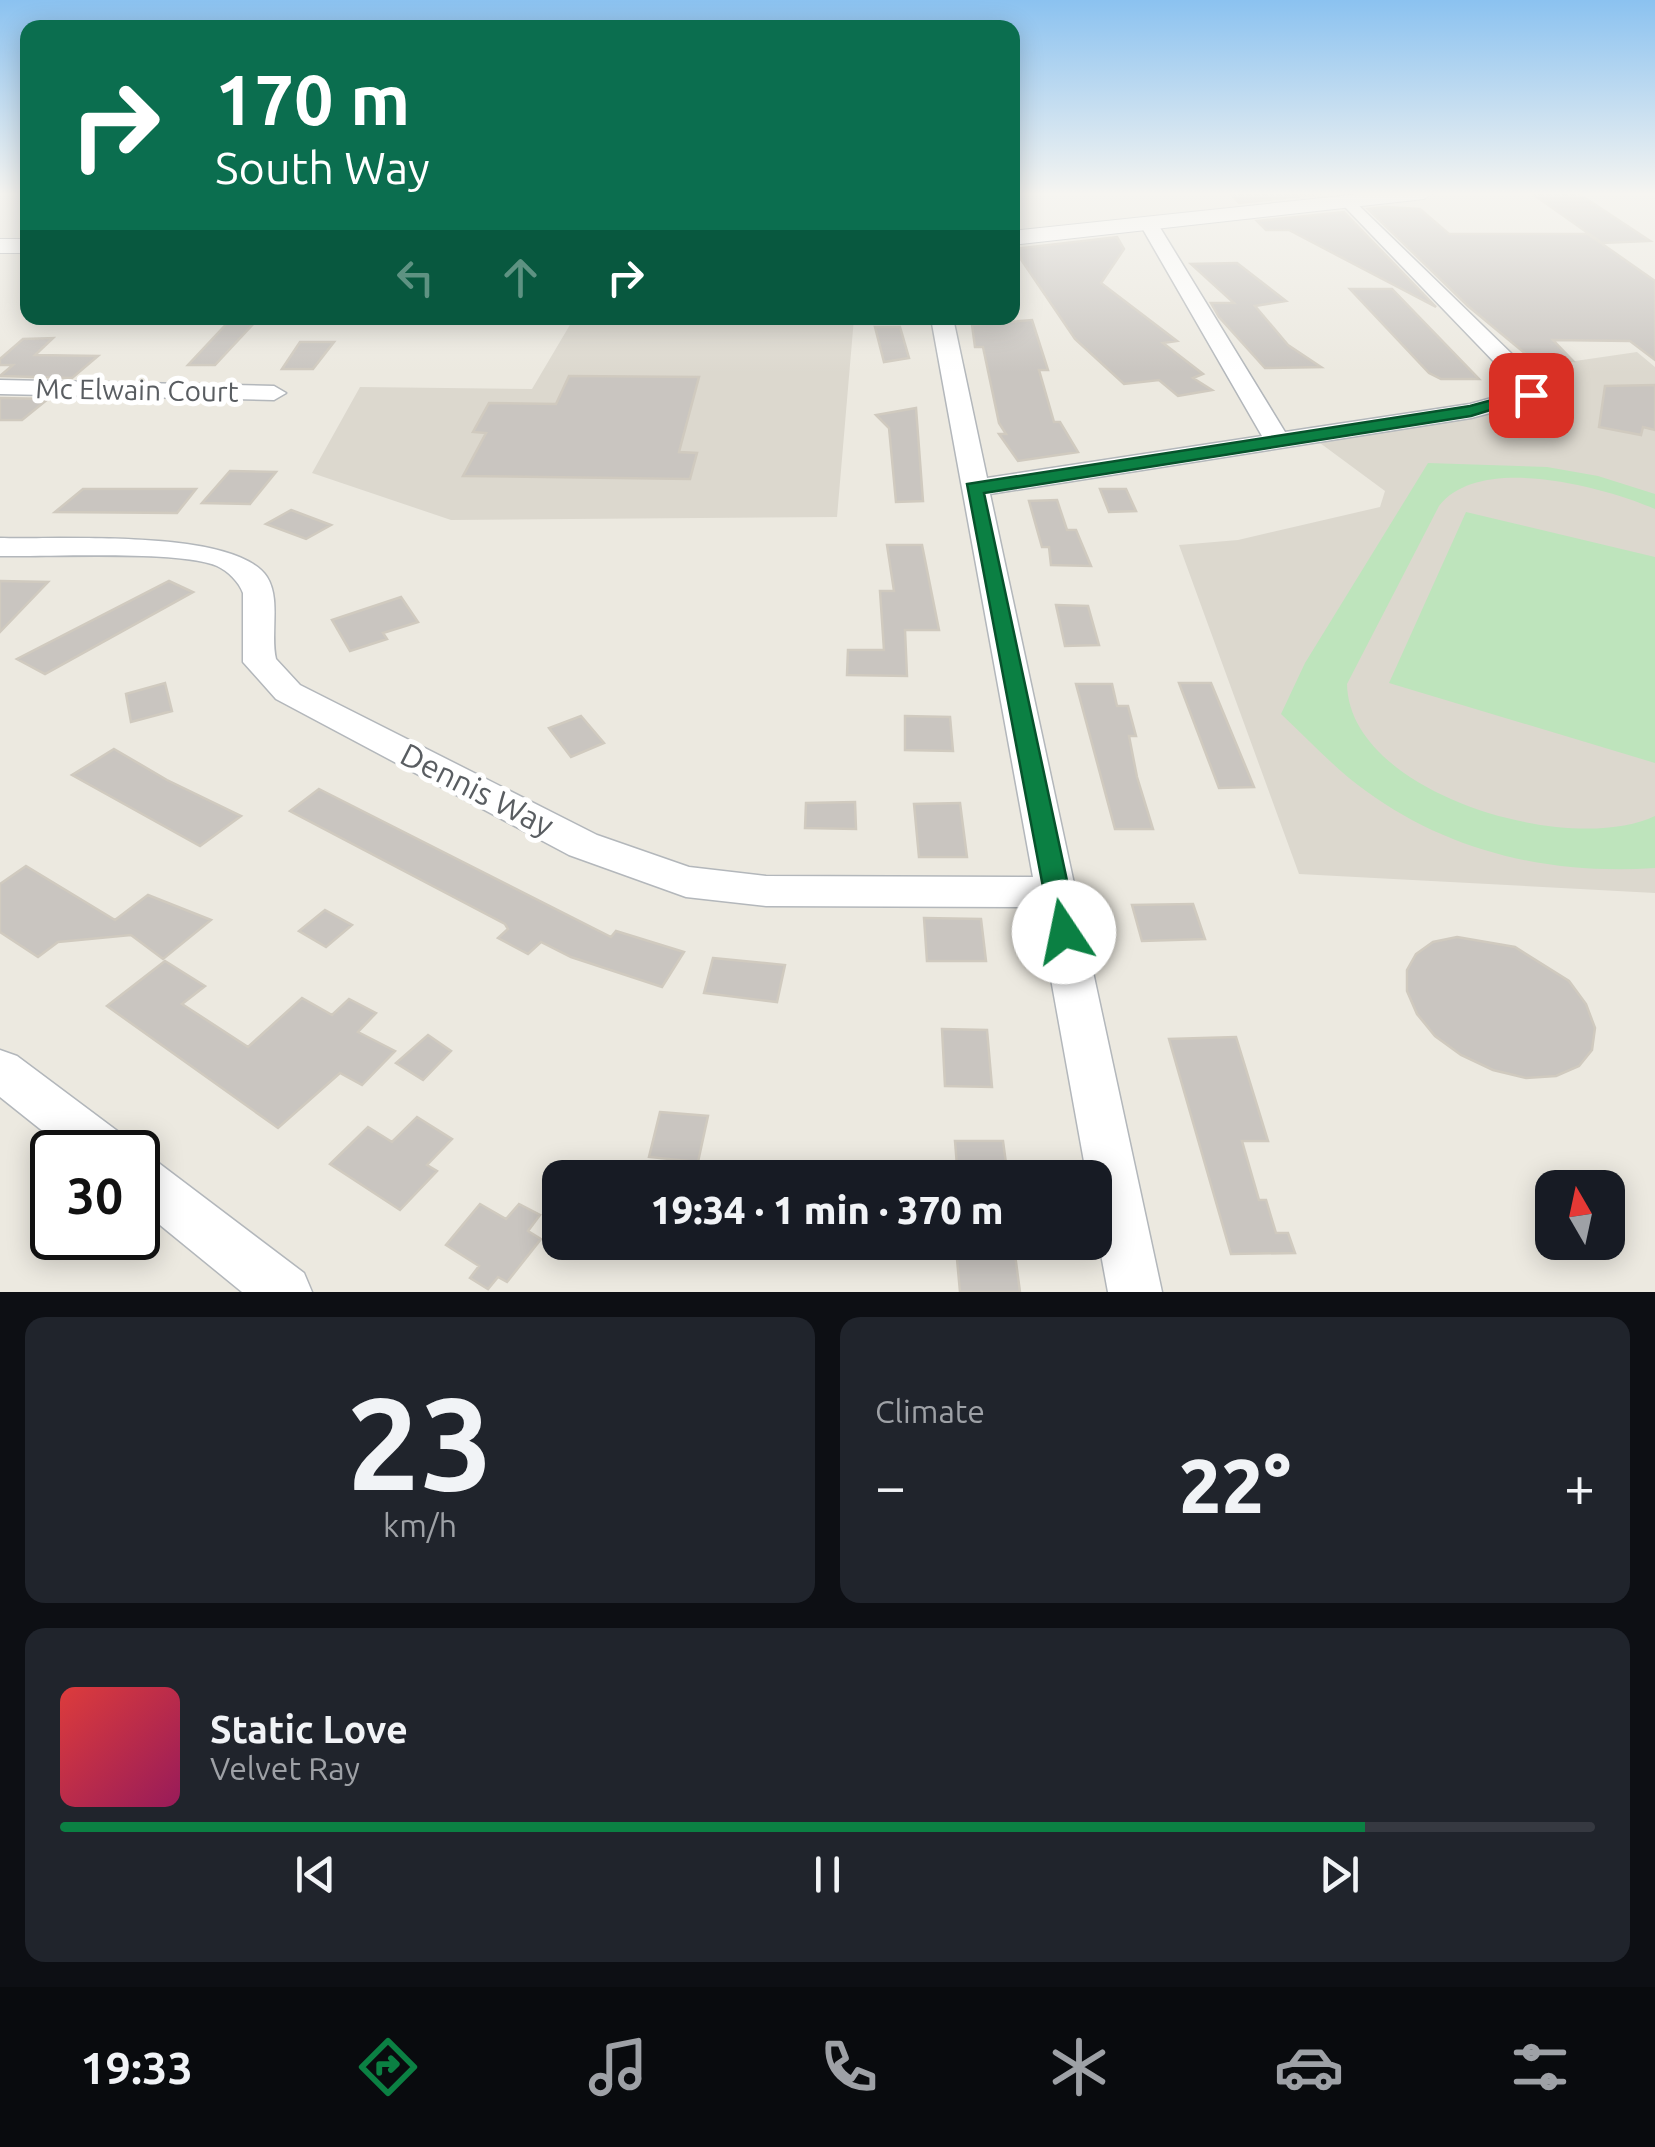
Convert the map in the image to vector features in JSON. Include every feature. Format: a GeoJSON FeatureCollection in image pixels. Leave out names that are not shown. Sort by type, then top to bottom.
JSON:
{"type":"FeatureCollection","features":[{"type":"Feature","properties":{"kind":"street"},"geometry":{"type":"LineString","coordinates":[[1166,253],[1279,442]]}},
{"type":"Feature","properties":{"kind":"street"},"geometry":{"type":"LineString","coordinates":[[974,488],[1279,442],[1526,398],[1530,390],[1400,253]]}},
{"type":"Feature","properties":{"kind":"street"},"geometry":{"type":"LineString","coordinates":[[943,325],[1135,1292]]}},
{"type":"Feature","properties":{"kind":"street","name":"Mc Elwain Court"},"geometry":{"type":"LineString","coordinates":[[0,387],[274,393]]}},
{"type":"Feature","properties":{"kind":"street","name":"Dennis Way"},"geometry":{"type":"LineString","coordinates":[[0,547],[181,551],[226,559],[253,579],[258,593],[256,644],[260,662],[288,692],[584,845],[650,872],[686,882],[766,890],[1056,892]]}},
{"type":"Feature","properties":{"kind":"street"},"geometry":{"type":"LineString","coordinates":[[0,1070],[78,1130]]}},
{"type":"Feature","properties":{"kind":"street"},"geometry":{"type":"LineString","coordinates":[[160,1194],[285,1292]]}},
{"type":"Feature","properties":{"kind":"shaded area"},"geometry":{"type":"Polygon","coordinates":[[[570,325],[853,325],[837,517],[451,520],[312,473],[360,387],[532,389],[570,325]]]}},
{"type":"Feature","properties":{"kind":"shaded area"},"geometry":{"type":"Polygon","coordinates":[[[1637,352],[1655,367],[1655,893],[1299,874],[1179,545],[1238,540],[1380,507],[1385,491],[1320,443],[1513,410],[1544,396],[1543,385],[1527,368],[1637,352]]]}},
{"type":"Feature","properties":{"kind":"green space"},"geometry":{"type":"Polygon","coordinates":[[[1428,463],[1547,467],[1598,476],[1655,494],[1655,509],[1605,492],[1543,479],[1483,481],[1458,490],[1439,506],[1347,684],[1357,723],[1384,757],[1423,785],[1470,807],[1521,821],[1571,828],[1617,827],[1655,816],[1655,868],[1578,868],[1541,863],[1468,844],[1433,830],[1355,782],[1281,714],[1305,663],[1428,463]]]}},
{"type":"Feature","properties":{"kind":"green space"},"geometry":{"type":"Polygon","coordinates":[[[1466,512],[1655,557],[1655,763],[1389,683],[1466,512]]]}},
{"type":"Feature","properties":{"kind":"building"},"geometry":{"type":"Polygon","coordinates":[[[1020,253],[1121,253],[1101,283],[1177,341],[1163,343],[1203,374],[1193,378],[1212,390],[1178,396],[1159,380],[1124,384],[1075,339],[1020,253]]]}},
{"type":"Feature","properties":{"kind":"building"},"geometry":{"type":"Polygon","coordinates":[[[1333,253],[1384,253],[1436,307],[1333,253]]]}},
{"type":"Feature","properties":{"kind":"building"},"geometry":{"type":"Polygon","coordinates":[[[1414,253],[1616,253],[1655,281],[1655,360],[1630,341],[1553,340],[1573,361],[1533,360],[1468,306],[1414,253]]]}},
{"type":"Feature","properties":{"kind":"building"},"geometry":{"type":"Polygon","coordinates":[[[1237,263],[1286,301],[1255,306],[1288,345],[1321,367],[1265,368],[1219,317],[1211,303],[1234,303],[1191,264],[1237,263]]]}},
{"type":"Feature","properties":{"kind":"building"},"geometry":{"type":"Polygon","coordinates":[[[1350,289],[1392,289],[1479,379],[1441,379],[1429,373],[1350,289]]]}},
{"type":"Feature","properties":{"kind":"building"},"geometry":{"type":"Polygon","coordinates":[[[1032,320],[1048,370],[1039,370],[1054,422],[1060,422],[1078,452],[1018,461],[999,434],[1006,434],[999,423],[983,347],[975,347],[972,325],[1020,325],[1020,321],[1032,320]]]}},
{"type":"Feature","properties":{"kind":"building"},"geometry":{"type":"Polygon","coordinates":[[[225,325],[252,325],[215,365],[188,365],[225,325]]]}},
{"type":"Feature","properties":{"kind":"building"},"geometry":{"type":"Polygon","coordinates":[[[875,327],[900,327],[909,358],[884,362],[875,327]]]}},
{"type":"Feature","properties":{"kind":"building"},"geometry":{"type":"Polygon","coordinates":[[[53,338],[35,355],[98,356],[72,378],[0,376],[13,365],[0,365],[0,359],[23,339],[53,338]]]}},
{"type":"Feature","properties":{"kind":"building"},"geometry":{"type":"Polygon","coordinates":[[[300,342],[334,342],[313,369],[282,369],[300,342]]]}},
{"type":"Feature","properties":{"kind":"building"},"geometry":{"type":"Polygon","coordinates":[[[569,376],[699,377],[679,452],[697,453],[690,479],[463,476],[486,433],[473,432],[489,403],[556,404],[569,376]]]}},
{"type":"Feature","properties":{"kind":"building"},"geometry":{"type":"Polygon","coordinates":[[[1655,385],[1655,430],[1643,427],[1641,435],[1599,427],[1605,386],[1655,385]]]}},
{"type":"Feature","properties":{"kind":"building"},"geometry":{"type":"Polygon","coordinates":[[[0,398],[48,399],[22,420],[0,420],[0,398]]]}},
{"type":"Feature","properties":{"kind":"building"},"geometry":{"type":"Polygon","coordinates":[[[916,408],[923,501],[896,502],[889,428],[876,415],[916,408]]]}},
{"type":"Feature","properties":{"kind":"building"},"geometry":{"type":"Polygon","coordinates":[[[230,471],[276,472],[250,504],[202,503],[230,471]]]}},
{"type":"Feature","properties":{"kind":"building"},"geometry":{"type":"Polygon","coordinates":[[[83,489],[196,489],[177,513],[55,512],[83,489]]]}},
{"type":"Feature","properties":{"kind":"building"},"geometry":{"type":"Polygon","coordinates":[[[1100,489],[1126,489],[1136,511],[1109,512],[1100,489]]]}},
{"type":"Feature","properties":{"kind":"building"},"geometry":{"type":"Polygon","coordinates":[[[1057,500],[1067,530],[1076,530],[1091,566],[1051,565],[1049,547],[1042,547],[1029,501],[1057,500]]]}},
{"type":"Feature","properties":{"kind":"building"},"geometry":{"type":"Polygon","coordinates":[[[291,510],[331,525],[306,539],[266,524],[291,510]]]}},
{"type":"Feature","properties":{"kind":"building"},"geometry":{"type":"Polygon","coordinates":[[[887,545],[922,545],[939,630],[905,630],[907,676],[847,675],[848,650],[884,650],[880,591],[894,591],[887,545]]]}},
{"type":"Feature","properties":{"kind":"building"},"geometry":{"type":"Polygon","coordinates":[[[0,581],[48,582],[0,632],[0,581]]]}},
{"type":"Feature","properties":{"kind":"building"},"geometry":{"type":"Polygon","coordinates":[[[169,581],[193,592],[45,674],[17,659],[169,581]]]}},
{"type":"Feature","properties":{"kind":"building"},"geometry":{"type":"Polygon","coordinates":[[[401,597],[418,622],[383,633],[387,639],[350,651],[332,620],[401,597]]]}},
{"type":"Feature","properties":{"kind":"building"},"geometry":{"type":"Polygon","coordinates":[[[1056,605],[1088,606],[1099,645],[1065,646],[1056,605]]]}},
{"type":"Feature","properties":{"kind":"building"},"geometry":{"type":"Polygon","coordinates":[[[165,683],[172,711],[131,722],[126,694],[165,683]]]}},
{"type":"Feature","properties":{"kind":"building"},"geometry":{"type":"Polygon","coordinates":[[[1179,683],[1211,683],[1254,787],[1219,788],[1179,683]]]}},
{"type":"Feature","properties":{"kind":"building"},"geometry":{"type":"Polygon","coordinates":[[[1076,684],[1112,684],[1117,706],[1128,706],[1136,736],[1129,736],[1137,777],[1153,829],[1115,829],[1076,684]]]}},
{"type":"Feature","properties":{"kind":"building"},"geometry":{"type":"Polygon","coordinates":[[[581,716],[604,743],[571,757],[549,728],[581,716]]]}},
{"type":"Feature","properties":{"kind":"building"},"geometry":{"type":"Polygon","coordinates":[[[905,716],[950,717],[953,751],[905,750],[905,716]]]}},
{"type":"Feature","properties":{"kind":"building"},"geometry":{"type":"Polygon","coordinates":[[[114,749],[241,816],[200,846],[72,775],[114,749]]]}},
{"type":"Feature","properties":{"kind":"building"},"geometry":{"type":"Polygon","coordinates":[[[319,789],[611,937],[616,931],[684,952],[662,987],[571,957],[541,942],[528,954],[498,938],[508,929],[505,924],[290,811],[319,789]]]}},
{"type":"Feature","properties":{"kind":"building"},"geometry":{"type":"Polygon","coordinates":[[[855,802],[856,829],[805,828],[806,803],[855,802]]]}},
{"type":"Feature","properties":{"kind":"building"},"geometry":{"type":"Polygon","coordinates":[[[960,803],[967,857],[919,857],[914,804],[960,803]]]}},
{"type":"Feature","properties":{"kind":"building"},"geometry":{"type":"Polygon","coordinates":[[[26,866],[115,920],[148,895],[211,920],[163,959],[131,935],[58,942],[38,957],[0,932],[0,884],[26,866]]]}},
{"type":"Feature","properties":{"kind":"building"},"geometry":{"type":"Polygon","coordinates":[[[1193,904],[1205,939],[1142,941],[1132,905],[1193,904]]]}},
{"type":"Feature","properties":{"kind":"building"},"geometry":{"type":"Polygon","coordinates":[[[325,910],[352,925],[326,947],[299,931],[325,910]]]}},
{"type":"Feature","properties":{"kind":"building"},"geometry":{"type":"Polygon","coordinates":[[[924,918],[981,919],[986,961],[927,961],[924,918]]]}},
{"type":"Feature","properties":{"kind":"building"},"geometry":{"type":"Polygon","coordinates":[[[1457,937],[1515,947],[1569,981],[1586,1004],[1595,1028],[1592,1050],[1579,1066],[1556,1076],[1526,1078],[1493,1070],[1461,1055],[1435,1036],[1417,1014],[1407,991],[1407,970],[1416,954],[1433,942],[1457,937]]]}},
{"type":"Feature","properties":{"kind":"building"},"geometry":{"type":"Polygon","coordinates":[[[713,958],[785,965],[777,1002],[704,993],[713,958]]]}},
{"type":"Feature","properties":{"kind":"building"},"geometry":{"type":"Polygon","coordinates":[[[165,961],[205,986],[182,1004],[248,1047],[302,998],[332,1015],[349,999],[376,1013],[358,1032],[395,1051],[362,1085],[340,1073],[278,1128],[107,1006],[165,961]]]}},
{"type":"Feature","properties":{"kind":"building"},"geometry":{"type":"Polygon","coordinates":[[[942,1029],[987,1030],[992,1087],[945,1086],[942,1029]]]}},
{"type":"Feature","properties":{"kind":"building"},"geometry":{"type":"Polygon","coordinates":[[[428,1035],[451,1051],[423,1080],[396,1063],[428,1035]]]}},
{"type":"Feature","properties":{"kind":"building"},"geometry":{"type":"Polygon","coordinates":[[[1236,1037],[1268,1141],[1242,1141],[1259,1200],[1266,1200],[1276,1233],[1288,1233],[1295,1253],[1231,1254],[1169,1039],[1236,1037]]]}},
{"type":"Feature","properties":{"kind":"building"},"geometry":{"type":"Polygon","coordinates":[[[660,1112],[708,1116],[698,1160],[649,1157],[660,1112]]]}},
{"type":"Feature","properties":{"kind":"building"},"geometry":{"type":"Polygon","coordinates":[[[417,1117],[452,1139],[427,1165],[437,1171],[400,1210],[330,1164],[368,1127],[392,1142],[417,1117]]]}},
{"type":"Feature","properties":{"kind":"building"},"geometry":{"type":"Polygon","coordinates":[[[955,1141],[1003,1141],[1006,1160],[957,1160],[955,1141]]]}},
{"type":"Feature","properties":{"kind":"building"},"geometry":{"type":"Polygon","coordinates":[[[480,1204],[506,1219],[519,1204],[540,1215],[528,1231],[541,1239],[507,1282],[498,1277],[488,1289],[470,1278],[479,1266],[446,1245],[480,1204]]]}},
{"type":"Feature","properties":{"kind":"building"},"geometry":{"type":"Polygon","coordinates":[[[957,1260],[1016,1260],[1020,1292],[960,1292],[957,1260]]]}},
{"type":"Feature","properties":{"kind":"route"},"geometry":{"type":"LineString","coordinates":[[1064,932],[974,488],[1471,411],[1531,395]]}}]}
